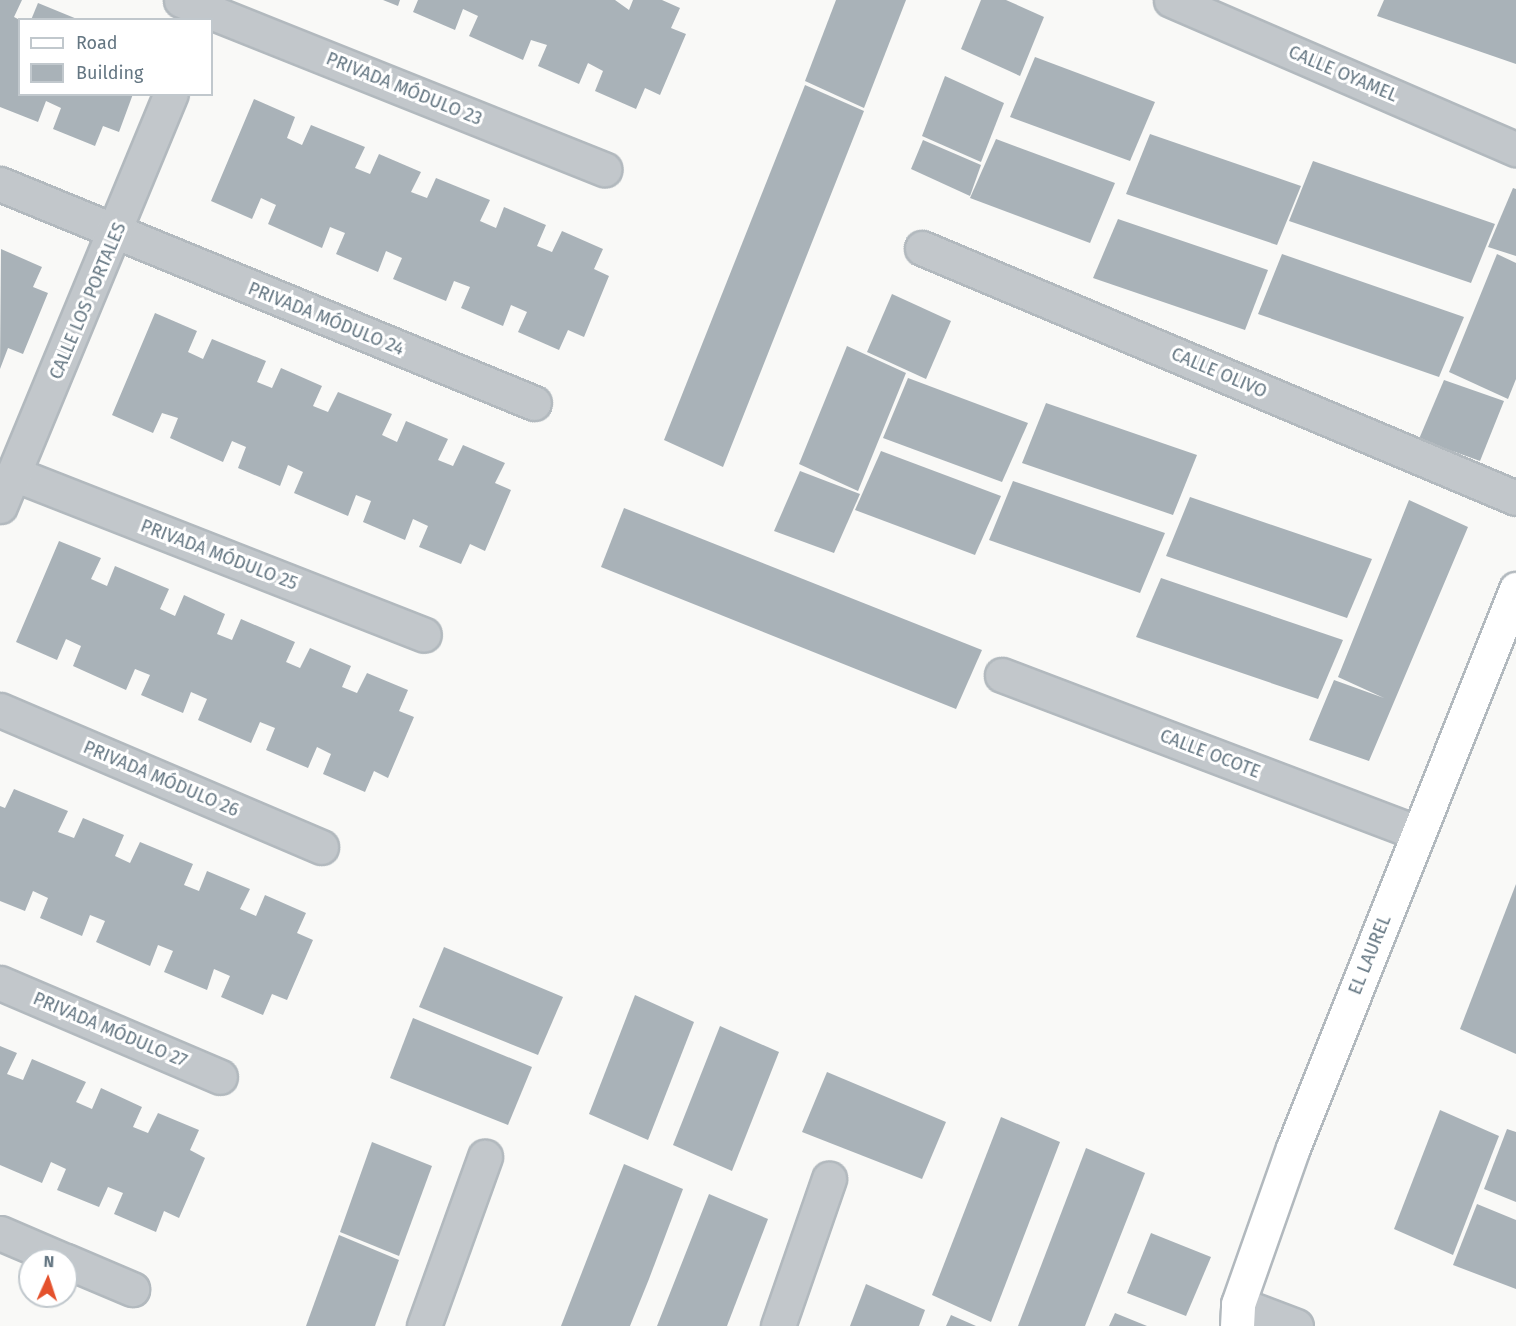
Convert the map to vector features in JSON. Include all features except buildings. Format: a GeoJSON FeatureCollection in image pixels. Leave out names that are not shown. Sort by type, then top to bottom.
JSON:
{"type":"FeatureCollection","features":[{"type":"Feature","properties":{"kind":"street","name":"CALLE OYAMEL"},"geometry":{"type":"LineString","coordinates":[[1171,0],[1516,149]]}},
{"type":"Feature","properties":{"kind":"street","name":"PRIVADA MÓDULO 23"},"geometry":{"type":"LineString","coordinates":[[198,7],[604,169]]}},
{"type":"Feature","properties":{"kind":"street","name":"CALLE LOS PORTALES"},"geometry":{"type":"LineString","coordinates":[[0,506],[12,458],[117,234],[170,96]]}},
{"type":"Feature","properties":{"kind":"street","name":"PRIVADA MÓDULO 24"},"geometry":{"type":"LineString","coordinates":[[0,184],[117,234],[534,403]]}},
{"type":"Feature","properties":{"kind":"street","name":"CALLE OLIVO"},"geometry":{"type":"LineString","coordinates":[[922,248],[1516,498]]}},
{"type":"Feature","properties":{"kind":"street","name":"PRIVADA MÓDULO 25"},"geometry":{"type":"LineString","coordinates":[[12,458],[424,635]]}},
{"type":"Feature","properties":{"kind":"street","name":"EL LAUREL"},"geometry":{"type":"LineString","coordinates":[[1238,1315],[1293,1148],[1516,589]]}},
{"type":"Feature","properties":{"kind":"street","name":"CALLE OCOTE"},"geometry":{"type":"LineString","coordinates":[[1002,675],[1419,833]]}},
{"type":"Feature","properties":{"kind":"street","name":"PRIVADA MÓDULO 26"},"geometry":{"type":"LineString","coordinates":[[0,710],[321,847]]}},
{"type":"Feature","properties":{"kind":"street","name":"PRIVADA MÓDULO 27"},"geometry":{"type":"LineString","coordinates":[[0,983],[220,1077]]}},
{"type":"Feature","properties":{"kind":"street"},"geometry":{"type":"LineString","coordinates":[[424,1326],[485,1157]]}},
{"type":"Feature","properties":{"kind":"street"},"geometry":{"type":"LineString","coordinates":[[778,1326],[830,1179]]}},
{"type":"Feature","properties":{"kind":"street"},"geometry":{"type":"LineString","coordinates":[[0,1233],[35,1248]]}},
{"type":"Feature","properties":{"kind":"street"},"geometry":{"type":"LineString","coordinates":[[78,1266],[132,1289]]}},
{"type":"Feature","properties":{"kind":"street"},"geometry":{"type":"LineString","coordinates":[[1238,1315],[1296,1326]]}}]}
